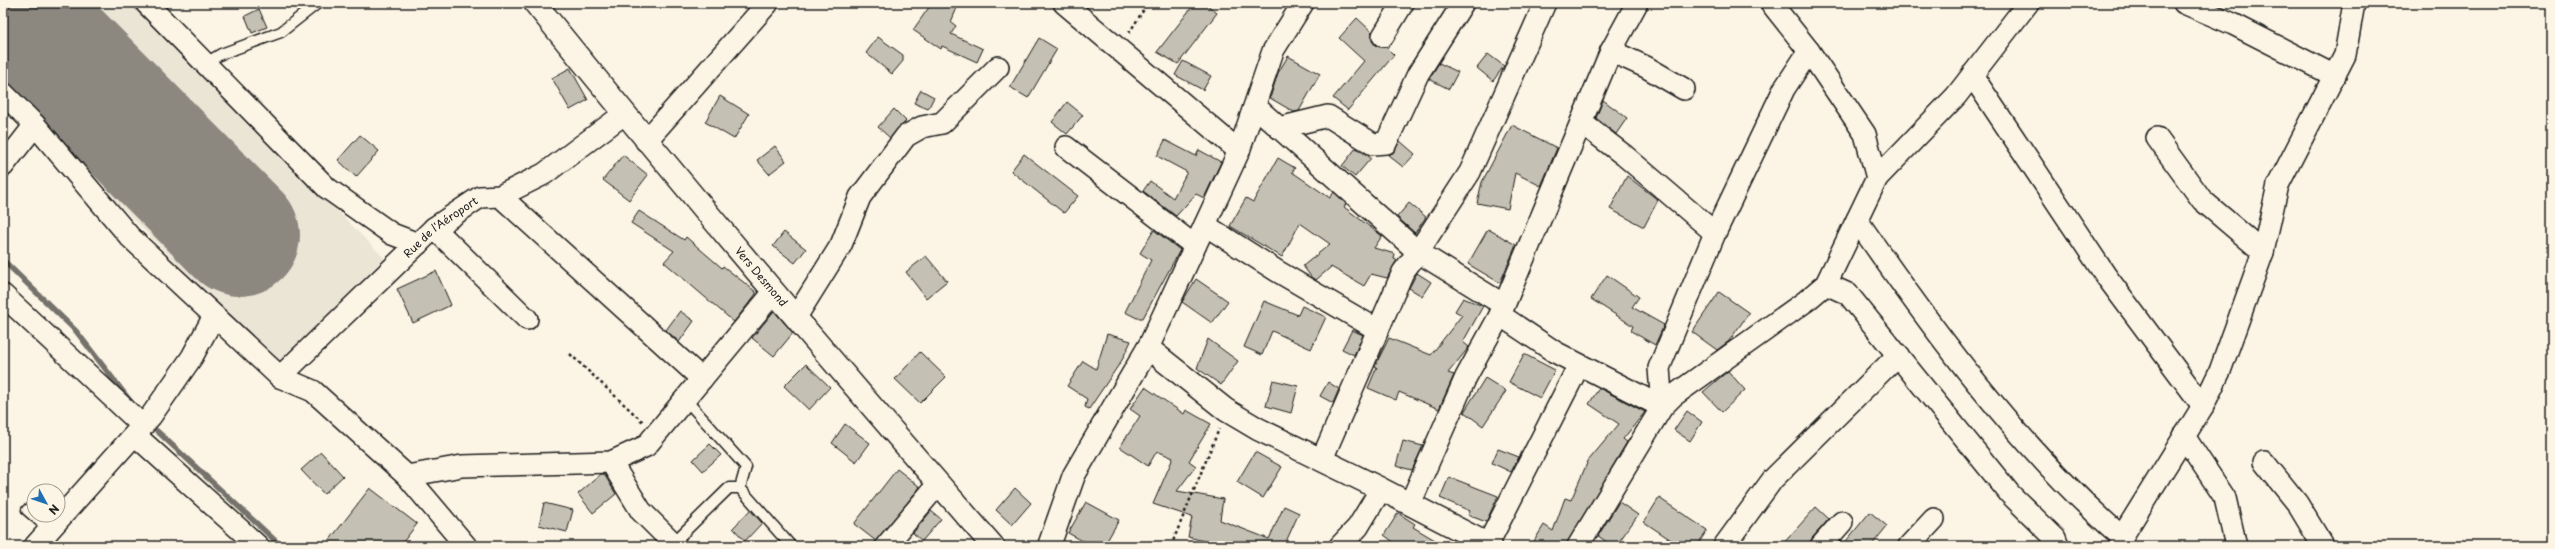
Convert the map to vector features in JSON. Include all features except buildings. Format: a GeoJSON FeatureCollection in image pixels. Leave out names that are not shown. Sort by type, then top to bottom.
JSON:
{"type":"FeatureCollection","features":[{"type":"Feature","properties":{"kind":"main road","name":"Vers Desmond"},"geometry":{"type":"LineString","coordinates":[[535,3],[646,141],[938,484],[993,546]]}},
{"type":"Feature","properties":{"kind":"main road"},"geometry":{"type":"LineString","coordinates":[[1049,546],[1074,475],[1148,348],[1226,410],[1258,430],[1381,489],[1490,545]]}},
{"type":"Feature","properties":{"kind":"street"},"geometry":{"type":"LineString","coordinates":[[146,3],[327,188],[392,234],[418,244]]}},
{"type":"Feature","properties":{"kind":"street"},"geometry":{"type":"LineString","coordinates":[[646,141],[768,3]]}},
{"type":"Feature","properties":{"kind":"street"},"geometry":{"type":"LineString","coordinates":[[1064,3],[1239,151]]}},
{"type":"Feature","properties":{"kind":"street"},"geometry":{"type":"LineString","coordinates":[[1148,348],[1239,151],[1256,107],[1273,51],[1303,3]]}},
{"type":"Feature","properties":{"kind":"street"},"geometry":{"type":"LineString","coordinates":[[1383,36],[1403,3]]}},
{"type":"Feature","properties":{"kind":"street"},"geometry":{"type":"LineString","coordinates":[[1279,128],[1328,116],[1373,144],[1386,142],[1418,74],[1463,3]]}},
{"type":"Feature","properties":{"kind":"street"},"geometry":{"type":"LineString","coordinates":[[1322,460],[1403,272],[1418,252],[1470,172],[1545,3]]}},
{"type":"Feature","properties":{"kind":"street"},"geometry":{"type":"LineString","coordinates":[[1410,504],[1466,377],[1502,310],[1611,52],[1637,3]]}},
{"type":"Feature","properties":{"kind":"street"},"geometry":{"type":"LineString","coordinates":[[1771,3],[1809,52],[1865,134],[1877,178]]}},
{"type":"Feature","properties":{"kind":"street"},"geometry":{"type":"LineString","coordinates":[[1578,546],[1662,407],[1673,396],[1806,301],[1826,284],[1877,178],[1956,96],[2028,3]]}},
{"type":"Feature","properties":{"kind":"street"},"geometry":{"type":"LineString","coordinates":[[2184,3],[2233,24],[2335,76]]}},
{"type":"Feature","properties":{"kind":"street"},"geometry":{"type":"LineString","coordinates":[[1856,220],[1936,330],[2022,436],[2079,500],[2121,542],[2203,406],[2220,371],[2263,252],[2278,185],[2345,55],[2354,3]]}},
{"type":"Feature","properties":{"kind":"street"},"geometry":{"type":"LineString","coordinates":[[1611,52],[1646,67],[1684,89]]}},
{"type":"Feature","properties":{"kind":"street"},"geometry":{"type":"LineString","coordinates":[[1662,407],[1659,368],[1715,233],[1784,89],[1809,52]]}},
{"type":"Feature","properties":{"kind":"street"},"geometry":{"type":"LineString","coordinates":[[796,317],[841,245],[860,197],[906,136],[922,127],[942,123],[998,67]]}},
{"type":"Feature","properties":{"kind":"street"},"geometry":{"type":"LineString","coordinates":[[1972,75],[2106,276],[2203,406]]}},
{"type":"Feature","properties":{"kind":"street"},"geometry":{"type":"LineString","coordinates":[[3,93],[35,125],[130,237],[280,377],[313,391],[407,476],[466,546]]}},
{"type":"Feature","properties":{"kind":"street"},"geometry":{"type":"LineString","coordinates":[[1256,107],[1418,252],[1502,310],[1555,352],[1662,407]]}},
{"type":"Feature","properties":{"kind":"street","name":"Rue de l'Aéroport"},"geometry":{"type":"LineString","coordinates":[[280,377],[434,228],[480,197],[500,196],[544,174],[624,114]]}},
{"type":"Feature","properties":{"kind":"street"},"geometry":{"type":"LineString","coordinates":[[1581,122],[1625,156],[1715,233]]}},
{"type":"Feature","properties":{"kind":"street"},"geometry":{"type":"LineString","coordinates":[[3,166],[35,125]]}},
{"type":"Feature","properties":{"kind":"street"},"geometry":{"type":"LineString","coordinates":[[2157,138],[2202,200],[2263,252]]}},
{"type":"Feature","properties":{"kind":"street"},"geometry":{"type":"LineString","coordinates":[[1066,147],[1195,246]]}},
{"type":"Feature","properties":{"kind":"street"},"geometry":{"type":"LineString","coordinates":[[500,196],[702,379]]}},
{"type":"Feature","properties":{"kind":"street"},"geometry":{"type":"LineString","coordinates":[[1205,225],[1277,271],[1378,330]]}},
{"type":"Feature","properties":{"kind":"street"},"geometry":{"type":"LineString","coordinates":[[434,228],[527,319]]}},
{"type":"Feature","properties":{"kind":"street"},"geometry":{"type":"LineString","coordinates":[[1826,284],[1848,294],[2010,494],[2055,538],[2058,546]]}},
{"type":"Feature","properties":{"kind":"street"},"geometry":{"type":"LineString","coordinates":[[407,476],[462,466],[611,462],[646,446],[774,292]]}},
{"type":"Feature","properties":{"kind":"street"},"geometry":{"type":"LineString","coordinates":[[3,295],[258,546]]}},
{"type":"Feature","properties":{"kind":"street"},"geometry":{"type":"LineString","coordinates":[[35,546],[139,430],[192,357],[214,316]]}},
{"type":"Feature","properties":{"kind":"street"},"geometry":{"type":"LineString","coordinates":[[1724,546],[1773,479],[1898,356]]}},
{"type":"Feature","properties":{"kind":"street"},"geometry":{"type":"LineString","coordinates":[[1490,545],[1580,365]]}},
{"type":"Feature","properties":{"kind":"street"},"geometry":{"type":"LineString","coordinates":[[2184,436],[2225,498],[2236,546]]}},
{"type":"Feature","properties":{"kind":"street"},"geometry":{"type":"LineString","coordinates":[[611,462],[641,511],[674,545]]}},
{"type":"Feature","properties":{"kind":"street"},"geometry":{"type":"LineString","coordinates":[[2264,462],[2297,503],[2324,546]]}},
{"type":"Feature","properties":{"kind":"street"},"geometry":{"type":"LineString","coordinates":[[886,546],[938,484]]}},
{"type":"Feature","properties":{"kind":"street"},"geometry":{"type":"LineString","coordinates":[[1340,546],[1358,527],[1381,489]]}},
{"type":"Feature","properties":{"kind":"street"},"geometry":{"type":"LineString","coordinates":[[1909,546],[1934,519]]}},
{"type":"Feature","properties":{"kind":"street"},"geometry":{"type":"LineString","coordinates":[[1821,546],[1842,522]]}},
{"type":"Feature","properties":{"kind":"lane"},"geometry":{"type":"LineString","coordinates":[[206,64],[221,54],[281,32],[318,3]]}},
{"type":"Feature","properties":{"kind":"lane"},"geometry":{"type":"LineString","coordinates":[[685,400],[746,467],[740,488]]}},
{"type":"Feature","properties":{"kind":"lane"},"geometry":{"type":"LineString","coordinates":[[674,545],[729,488],[740,488],[791,546]]}},
{"type":"Feature","properties":{"kind":"lane"},"geometry":{"type":"LineString","coordinates":[[42,523],[49,529]]}},
{"type":"Feature","properties":{"kind":"path"},"geometry":{"type":"LineString","coordinates":[[1119,48],[1148,3]]}},
{"type":"Feature","properties":{"kind":"path"},"geometry":{"type":"LineString","coordinates":[[570,354],[656,434]]}},
{"type":"Feature","properties":{"kind":"path"},"geometry":{"type":"LineString","coordinates":[[1171,546],[1226,410]]}},
{"type":"Feature","properties":{"kind":"shaded area"},"geometry":{"type":"Polygon","coordinates":[[[3,3],[133,3],[385,259],[277,366],[3,86],[3,3]]]}},
{"type":"Feature","properties":{"kind":"waterway"},"geometry":{"type":"LineString","coordinates":[[3,260],[76,331],[131,402]]}},
{"type":"Feature","properties":{"kind":"waterway"},"geometry":{"type":"LineString","coordinates":[[157,431],[281,546]]}},
{"type":"Feature","properties":{"kind":"runway"},"geometry":{"type":"LineString","coordinates":[[9,3],[239,235]]}}]}
